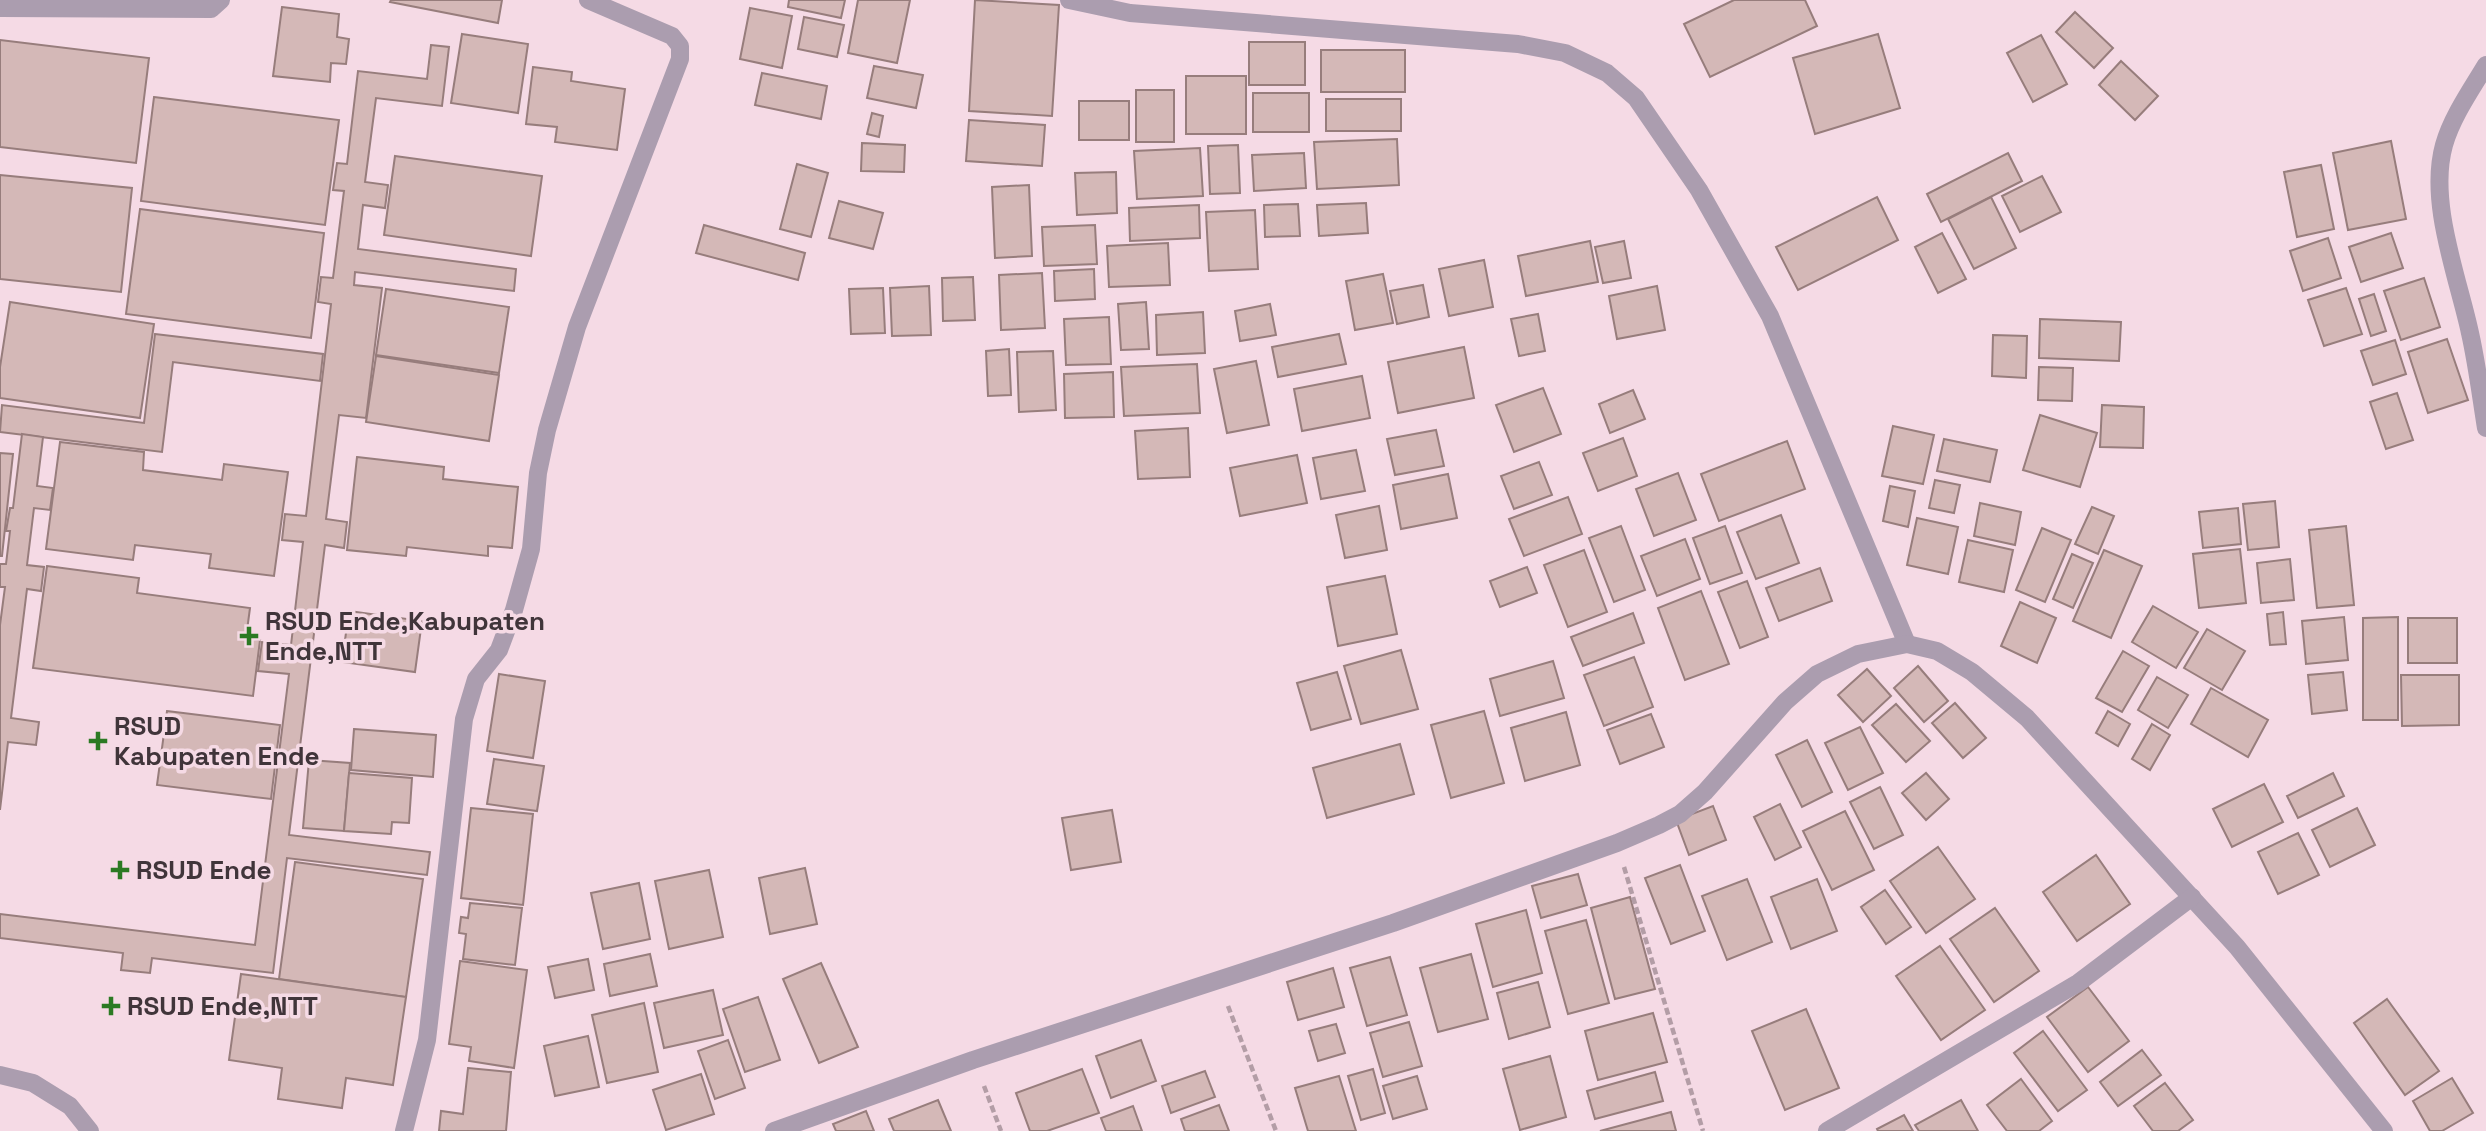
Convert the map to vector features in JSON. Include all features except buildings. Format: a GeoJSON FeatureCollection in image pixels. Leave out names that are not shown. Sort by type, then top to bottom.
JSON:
{"type":"FeatureCollection","features":[{"type":"Feature","properties":{"kind":"street"},"geometry":{"type":"LineString","coordinates":[[0,8],[211,9],[221,0]]}},
{"type":"Feature","properties":{"kind":"street"},"geometry":{"type":"LineString","coordinates":[[404,1131],[427,1040],[464,719],[476,678],[499,650],[514,610],[531,549],[538,473],[547,430],[577,327],[680,59],[680,46],[672,36],[587,0]]}},
{"type":"Feature","properties":{"kind":"street"},"geometry":{"type":"LineString","coordinates":[[1069,0],[1518,44],[1565,53],[1607,73],[1636,99],[1699,190],[1770,316],[1907,644]]}},
{"type":"Feature","properties":{"kind":"street"},"geometry":{"type":"LineString","coordinates":[[2486,65],[2452,125],[2444,145],[2438,179],[2441,209],[2471,336],[2486,428]]}},
{"type":"Feature","properties":{"kind":"street"},"geometry":{"type":"LineString","coordinates":[[774,1131],[973,1059],[1394,923],[1659,825],[1680,814],[1705,792],[1785,702],[1817,674],[1858,654],[1907,644],[1937,651],[1972,672],[2027,718],[2237,947],[2384,1131]]}},
{"type":"Feature","properties":{"kind":"street"},"geometry":{"type":"LineString","coordinates":[[1827,1131],[2078,983],[2192,897]]}},
{"type":"Feature","properties":{"kind":"street"},"geometry":{"type":"LineString","coordinates":[[0,1075],[33,1083],[70,1106],[90,1131]]}},
{"type":"Feature","properties":{"kind":"path"},"geometry":{"type":"LineString","coordinates":[[1617,842],[1703,1131]]}},
{"type":"Feature","properties":{"kind":"path"},"geometry":{"type":"LineString","coordinates":[[1218,979],[1276,1131]]}},
{"type":"Feature","properties":{"kind":"path"},"geometry":{"type":"LineString","coordinates":[[973,1059],[1001,1131]]}},
{"type":"Feature","properties":{"kind":"place","name":"RSUD Ende,Kabupaten Ende,NTT"},"geometry":{"type":"Point","coordinates":[249,636]}},
{"type":"Feature","properties":{"kind":"place","name":"RSUD Kabupaten Ende"},"geometry":{"type":"Point","coordinates":[98,741]}},
{"type":"Feature","properties":{"kind":"place","name":"RSUD Ende"},"geometry":{"type":"Point","coordinates":[120,870]}},
{"type":"Feature","properties":{"kind":"place","name":"RSUD Ende,NTT"},"geometry":{"type":"Point","coordinates":[111,1006]}}]}
